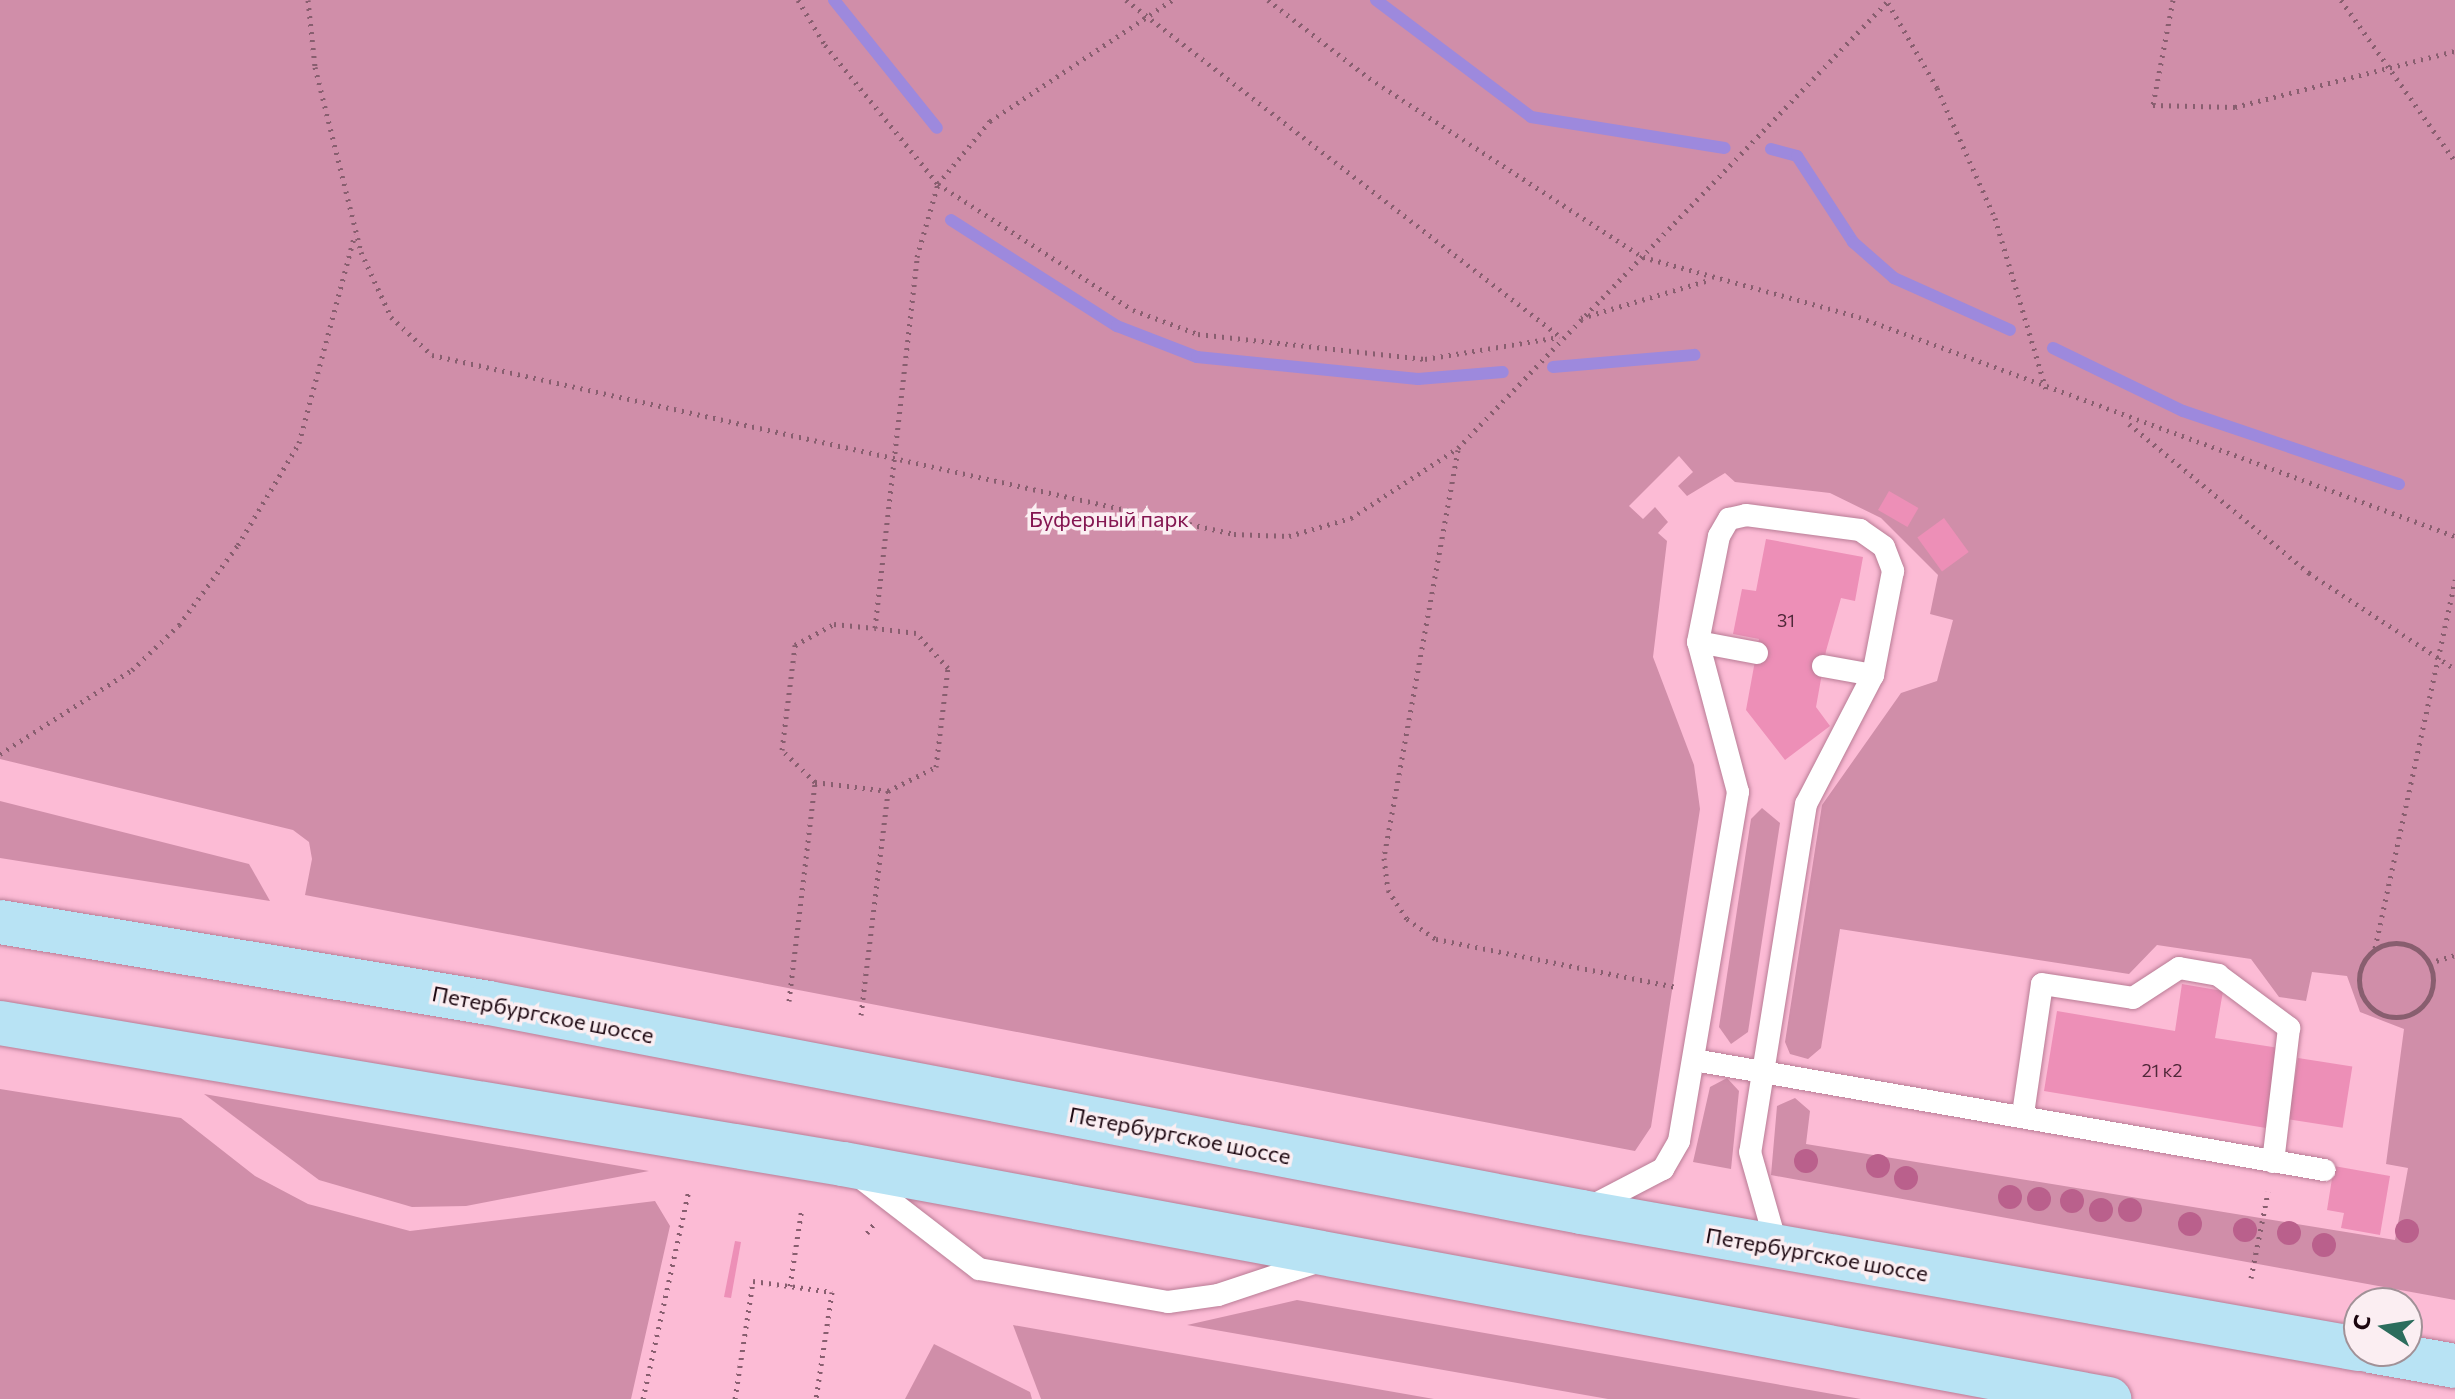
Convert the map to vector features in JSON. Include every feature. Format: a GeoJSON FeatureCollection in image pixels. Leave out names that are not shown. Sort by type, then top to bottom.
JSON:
{"type":"FeatureCollection","features":[{"type":"Feature","properties":{"kind":"main road","name":"Петербургское шоссе"},"geometry":{"type":"LineString","coordinates":[[0,922],[489,1003],[1581,1212],[2343,1346]]}},
{"type":"Feature","properties":{"kind":"main road"},"geometry":{"type":"LineString","coordinates":[[0,1023],[843,1164],[2109,1399]]}},
{"type":"Feature","properties":{"kind":"main road"},"geometry":{"type":"LineString","coordinates":[[2423,1360],[2455,1366]]}},
{"type":"Feature","properties":{"kind":"lane"},"geometry":{"type":"LineString","coordinates":[[1581,1212],[1663,1169],[1679,1141],[1738,792],[1698,642],[1729,519],[1860,530],[1884,547],[1893,571],[1873,675],[1806,804],[1750,1152],[1777,1247]]}},
{"type":"Feature","properties":{"kind":"lane"},"geometry":{"type":"LineString","coordinates":[[1698,642],[1757,653]]}},
{"type":"Feature","properties":{"kind":"lane"},"geometry":{"type":"LineString","coordinates":[[1823,666],[1873,675]]}},
{"type":"Feature","properties":{"kind":"lane"},"geometry":{"type":"LineString","coordinates":[[2023,1114],[2042,984],[2133,998],[2179,968],[2218,975],[2289,1028],[2273,1162]]}},
{"type":"Feature","properties":{"kind":"lane"},"geometry":{"type":"LineString","coordinates":[[1694,1060],[2023,1114],[2076,1130],[2324,1170]]}},
{"type":"Feature","properties":{"kind":"lane"},"geometry":{"type":"LineString","coordinates":[[843,1164],[979,1269],[1168,1302],[1218,1295],[1333,1257]]}},
{"type":"Feature","properties":{"kind":"path"},"geometry":{"type":"LineString","coordinates":[[308,0],[315,67],[355,233],[391,317],[432,355],[1234,534],[1289,536],[1351,518],[1458,448],[1560,337],[1643,257],[1888,1],[1937,88],[1995,218],[2047,392]]}},
{"type":"Feature","properties":{"kind":"path"},"geometry":{"type":"LineString","coordinates":[[798,0],[825,45],[938,184],[1133,310],[1198,334],[1425,359],[1560,337]]}},
{"type":"Feature","properties":{"kind":"path"},"geometry":{"type":"LineString","coordinates":[[1126,0],[1560,337]]}},
{"type":"Feature","properties":{"kind":"path"},"geometry":{"type":"LineString","coordinates":[[875,628],[898,457],[917,257],[938,184],[990,121],[1172,0]]}},
{"type":"Feature","properties":{"kind":"path"},"geometry":{"type":"LineString","coordinates":[[1268,0],[1369,78],[1643,257],[1711,279],[1859,317],[2125,421],[2455,536]]}},
{"type":"Feature","properties":{"kind":"path"},"geometry":{"type":"LineString","coordinates":[[2173,0],[2153,105],[2235,107],[2455,51]]}},
{"type":"Feature","properties":{"kind":"path"},"geometry":{"type":"LineString","coordinates":[[2341,0],[2455,161]]}},
{"type":"Feature","properties":{"kind":"path"},"geometry":{"type":"LineString","coordinates":[[0,754],[132,670],[179,625],[238,545],[299,443],[355,233]]}},
{"type":"Feature","properties":{"kind":"path"},"geometry":{"type":"LineString","coordinates":[[1580,318],[1711,279]]}},
{"type":"Feature","properties":{"kind":"path"},"geometry":{"type":"LineString","coordinates":[[2125,421],[2206,495],[2436,662],[2455,669]]}},
{"type":"Feature","properties":{"kind":"path"},"geometry":{"type":"LineString","coordinates":[[1458,448],[1384,858],[1388,890],[1407,919],[1436,939],[1705,993]]}},
{"type":"Feature","properties":{"kind":"path"},"geometry":{"type":"LineString","coordinates":[[2375,948],[2406,944],[2429,963],[2431,994],[2422,1007],[2393,1018],[2366,1004],[2359,990],[2358,974],[2375,948],[2455,580]]}},
{"type":"Feature","properties":{"kind":"path"},"geometry":{"type":"LineString","coordinates":[[834,624],[875,628],[916,633],[948,668],[936,767],[888,791],[815,782],[782,750],[795,645],[834,624]]}},
{"type":"Feature","properties":{"kind":"path"},"geometry":{"type":"LineString","coordinates":[[789,1001],[815,782]]}},
{"type":"Feature","properties":{"kind":"path"},"geometry":{"type":"LineString","coordinates":[[861,1015],[888,791]]}},
{"type":"Feature","properties":{"kind":"path"},"geometry":{"type":"LineString","coordinates":[[2429,963],[2455,955]]}},
{"type":"Feature","properties":{"kind":"path"},"geometry":{"type":"LineString","coordinates":[[2251,1278],[2273,1162]]}},
{"type":"Feature","properties":{"kind":"path"},"geometry":{"type":"LineString","coordinates":[[643,1399],[689,1189]]}},
{"type":"Feature","properties":{"kind":"path"},"geometry":{"type":"LineString","coordinates":[[790,1286],[802,1208]]}},
{"type":"Feature","properties":{"kind":"path"},"geometry":{"type":"LineString","coordinates":[[735,1399],[753,1281],[832,1292],[816,1399]]}},
{"type":"Feature","properties":{"kind":"green space","name":"Буферный парк"},"geometry":{"type":"Polygon","coordinates":[[[0,0],[2455,0],[2455,1300],[2423,1294],[2423,1287],[2384,1287],[1771,1175],[1777,1106],[1795,1098],[1810,1111],[1806,1144],[2395,1240],[2408,1168],[2386,1164],[2404,1029],[2360,1012],[2347,976],[2312,972],[2306,1001],[2279,997],[2251,959],[2157,945],[2129,974],[1840,929],[1821,1048],[1808,1059],[1790,1054],[1785,1042],[1822,805],[1901,693],[1937,681],[1953,620],[1930,614],[1938,575],[1881,518],[1830,493],[1735,482],[1725,473],[1687,496],[1678,486],[1693,472],[1679,456],[1629,506],[1643,519],[1655,507],[1668,522],[1658,533],[1667,541],[1653,657],[1694,765],[1700,809],[1651,1127],[1635,1151],[305,895],[312,859],[309,842],[293,830],[0,759],[0,0]]]}},
{"type":"Feature","properties":{"kind":"green space"},"geometry":{"type":"Polygon","coordinates":[[[0,801],[249,864],[270,901],[0,858],[0,801]]]}},
{"type":"Feature","properties":{"kind":"green space"},"geometry":{"type":"Polygon","coordinates":[[[1762,808],[1780,823],[1748,1032],[1731,1044],[1719,1027],[1751,819],[1762,808]]]}},
{"type":"Feature","properties":{"kind":"green space"},"geometry":{"type":"Polygon","coordinates":[[[1727,1078],[1739,1091],[1731,1169],[1693,1162],[1710,1087],[1727,1078]]]}},
{"type":"Feature","properties":{"kind":"green space"},"geometry":{"type":"Polygon","coordinates":[[[0,1089],[181,1118],[255,1176],[308,1204],[410,1231],[655,1201],[670,1226],[631,1399],[0,1399],[0,1089]]]}},
{"type":"Feature","properties":{"kind":"green space"},"geometry":{"type":"Polygon","coordinates":[[[204,1094],[649,1171],[466,1206],[412,1207],[319,1180],[204,1094]]]}},
{"type":"Feature","properties":{"kind":"green space"},"geometry":{"type":"Polygon","coordinates":[[[1297,1300],[1861,1399],[1608,1399],[1187,1325],[1297,1300]]]}},
{"type":"Feature","properties":{"kind":"green space"},"geometry":{"type":"Polygon","coordinates":[[[1013,1325],[1434,1399],[1041,1399],[1013,1325]]]}},
{"type":"Feature","properties":{"kind":"green space"},"geometry":{"type":"Polygon","coordinates":[[[934,1344],[1030,1392],[1032,1399],[905,1399],[934,1344]]]}},
{"type":"Feature","properties":{"kind":"building"},"geometry":{"type":"Polygon","coordinates":[[[1889,491],[1918,508],[1907,527],[1878,510],[1889,491]]]}},
{"type":"Feature","properties":{"kind":"building"},"geometry":{"type":"Polygon","coordinates":[[[1944,518],[1969,552],[1942,571],[1917,537],[1944,518]]]}},
{"type":"Feature","properties":{"kind":"building"},"geometry":{"type":"Polygon","coordinates":[[[1766,539],[1863,557],[1855,601],[1841,598],[1826,651],[1816,707],[1830,726],[1785,760],[1746,710],[1759,639],[1733,634],[1742,589],[1756,591],[1766,539]]]}},
{"type":"Feature","properties":{"kind":"building"},"geometry":{"type":"Polygon","coordinates":[[[2182,984],[2223,991],[2215,1038],[2279,1048],[2266,1128],[2044,1091],[2057,1011],[2175,1031],[2182,984]]]}},
{"type":"Feature","properties":{"kind":"building"},"geometry":{"type":"Polygon","coordinates":[[[2298,1058],[2352,1067],[2343,1128],[2288,1119],[2298,1058]]]}},
{"type":"Feature","properties":{"kind":"building"},"geometry":{"type":"Polygon","coordinates":[[[2334,1166],[2390,1176],[2380,1235],[2341,1228],[2344,1213],[2327,1210],[2334,1166]]]}},
{"type":"Feature","properties":{"kind":"building"},"geometry":{"type":"Polygon","coordinates":[[[735,1241],[741,1242],[731,1298],[724,1297],[735,1241]]]}},
{"type":"Feature","properties":{"kind":"waterway"},"geometry":{"type":"LineString","coordinates":[[834,0],[937,128]]}},
{"type":"Feature","properties":{"kind":"waterway"},"geometry":{"type":"LineString","coordinates":[[1376,0],[1531,117],[1725,148]]}},
{"type":"Feature","properties":{"kind":"waterway"},"geometry":{"type":"LineString","coordinates":[[1771,149],[1797,156],[1853,242],[1894,278],[2010,330]]}},
{"type":"Feature","properties":{"kind":"waterway"},"geometry":{"type":"LineString","coordinates":[[951,220],[1117,326],[1197,357],[1418,379],[1503,372]]}},
{"type":"Feature","properties":{"kind":"waterway"},"geometry":{"type":"LineString","coordinates":[[2053,348],[2183,411],[2399,484]]}},
{"type":"Feature","properties":{"kind":"waterway"},"geometry":{"type":"LineString","coordinates":[[1553,367],[1694,355]]}}]}
